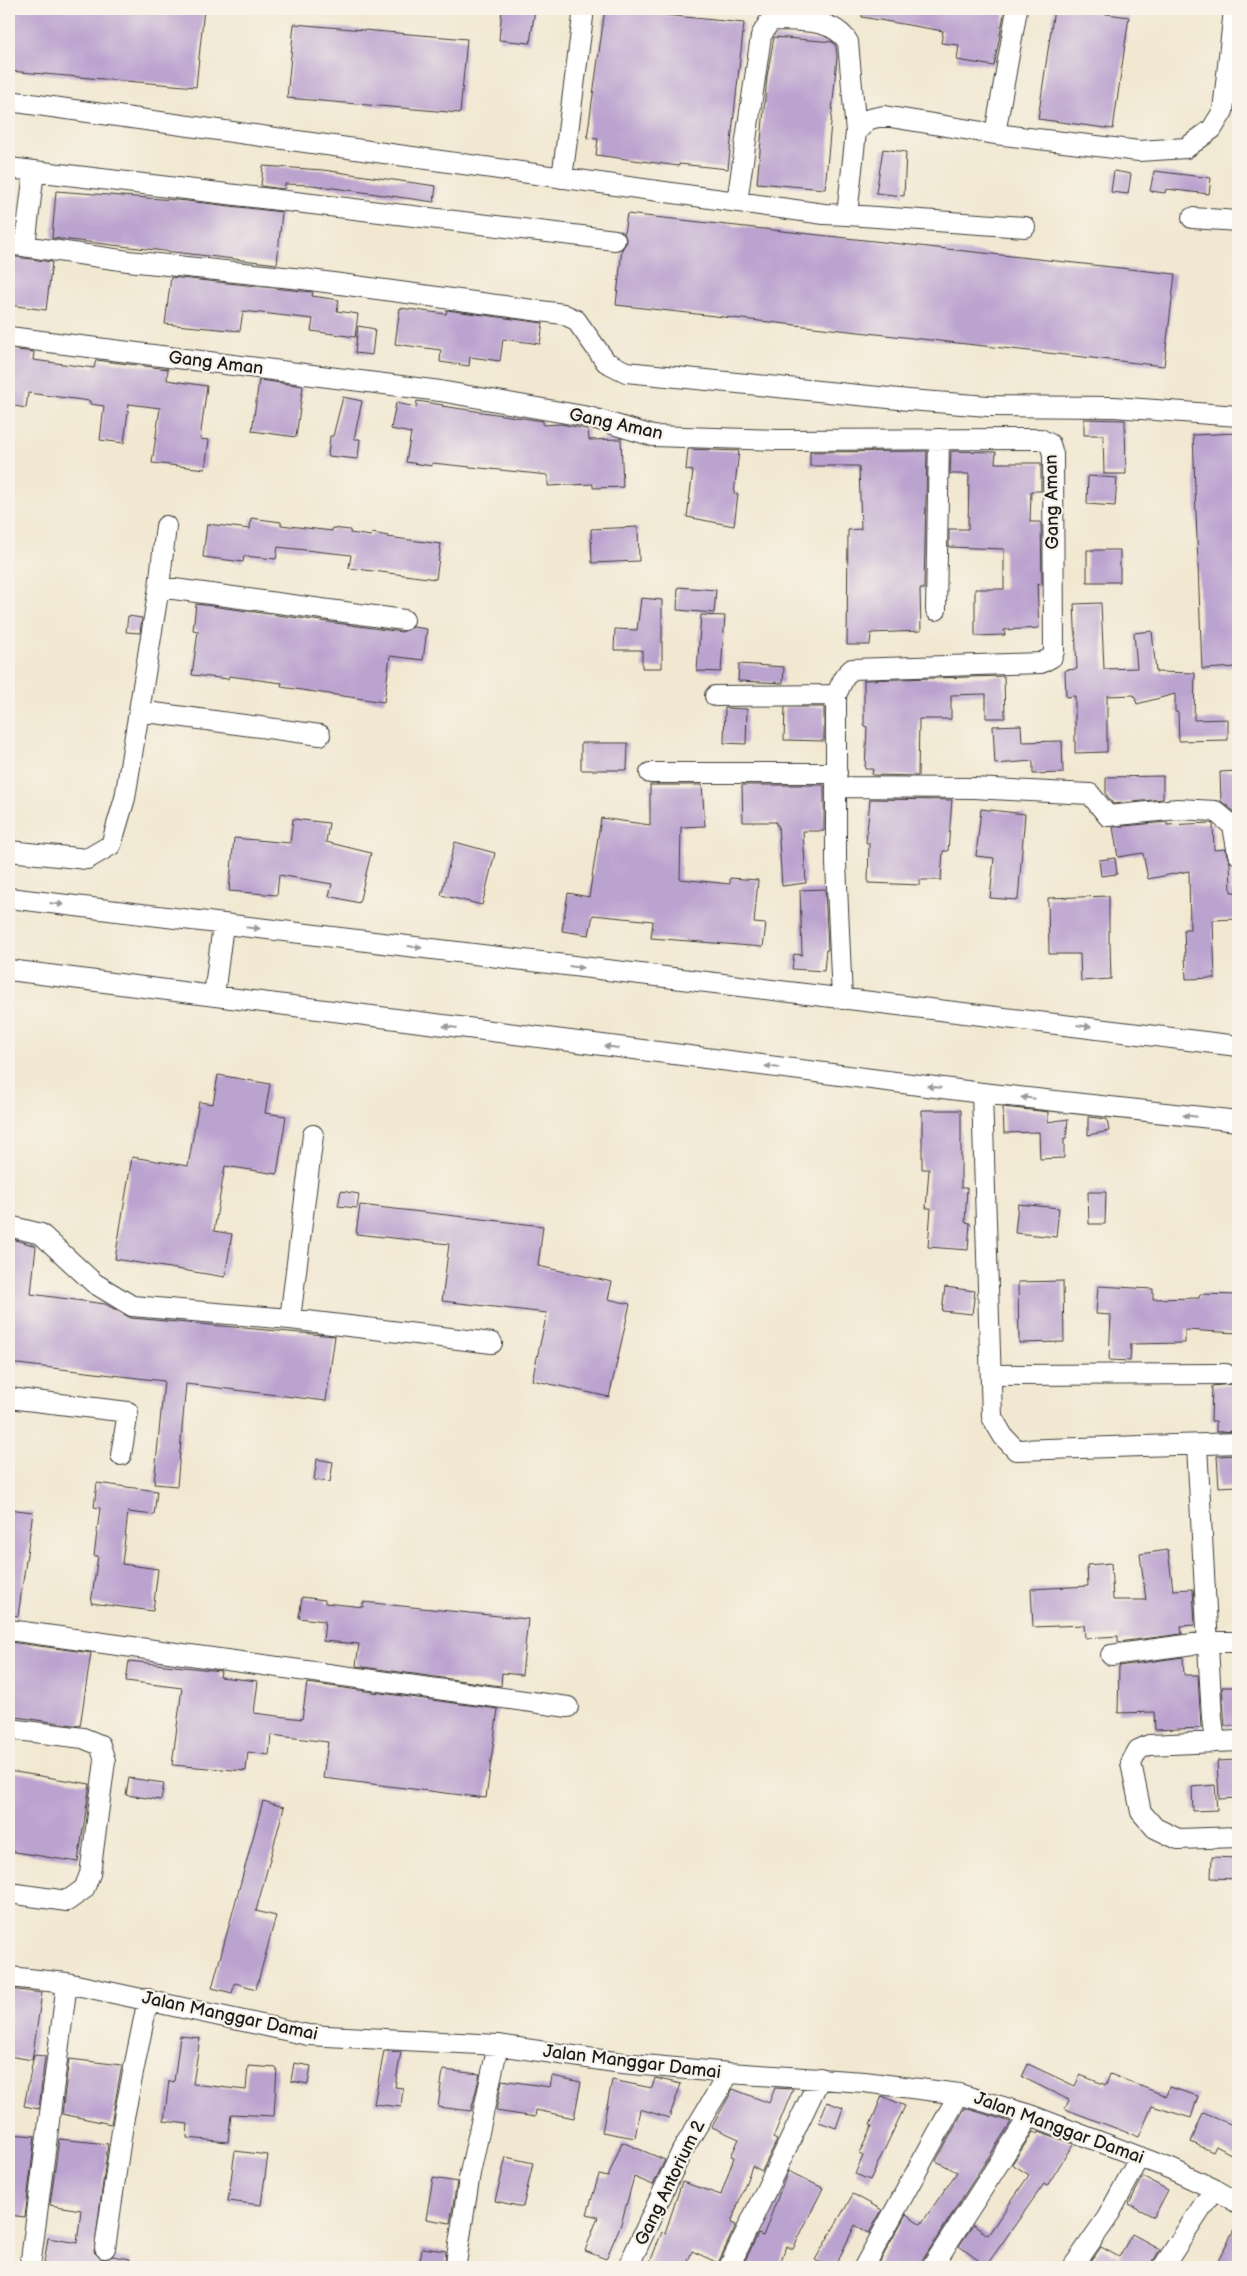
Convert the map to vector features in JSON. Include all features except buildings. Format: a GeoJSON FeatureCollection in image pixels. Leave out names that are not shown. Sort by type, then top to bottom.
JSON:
{"type":"FeatureCollection","features":[{"type":"Feature","properties":{"kind":"street"},"geometry":{"type":"LineString","coordinates":[[995,134],[1017,9]]}},
{"type":"Feature","properties":{"kind":"street"},"geometry":{"type":"LineString","coordinates":[[856,132],[869,119],[884,116],[995,134],[1139,151],[1186,148],[1212,129],[1224,111],[1234,10]]}},
{"type":"Feature","properties":{"kind":"street"},"geometry":{"type":"LineString","coordinates":[[562,178],[583,17]]}},
{"type":"Feature","properties":{"kind":"street"},"geometry":{"type":"LineString","coordinates":[[737,202],[761,36],[769,22],[774,20],[817,22],[835,28],[843,34],[848,42],[856,132],[847,214]]}},
{"type":"Feature","properties":{"kind":"street"},"geometry":{"type":"LineString","coordinates":[[9,101],[824,214],[1024,227]]}},
{"type":"Feature","properties":{"kind":"street"},"geometry":{"type":"LineString","coordinates":[[9,168],[615,240]]}},
{"type":"Feature","properties":{"kind":"street"},"geometry":{"type":"LineString","coordinates":[[34,171],[17,245],[128,261],[303,278],[563,314],[576,320],[606,362],[626,372],[988,406],[1114,406],[1238,416]]}},
{"type":"Feature","properties":{"kind":"street"},"geometry":{"type":"LineString","coordinates":[[1192,218],[1238,221]]}},
{"type":"Feature","properties":{"kind":"street","name":"Gang Aman"},"geometry":{"type":"LineString","coordinates":[[9,337],[440,391],[589,417],[653,436],[779,440],[1040,439],[1050,444],[1053,454],[1054,651],[1052,658],[1041,662],[852,669],[845,676],[836,695]]}},
{"type":"Feature","properties":{"kind":"street"},"geometry":{"type":"LineString","coordinates":[[936,610],[939,440]]}},
{"type":"Feature","properties":{"kind":"street"},"geometry":{"type":"LineString","coordinates":[[9,851],[87,859],[111,845],[125,798],[159,586],[166,526]]}},
{"type":"Feature","properties":{"kind":"street"},"geometry":{"type":"LineString","coordinates":[[159,586],[404,620]]}},
{"type":"Feature","properties":{"kind":"street"},"geometry":{"type":"LineString","coordinates":[[715,696],[836,695],[836,863],[842,999]]}},
{"type":"Feature","properties":{"kind":"street"},"geometry":{"type":"LineString","coordinates":[[139,712],[320,735]]}},
{"type":"Feature","properties":{"kind":"street"},"geometry":{"type":"LineString","coordinates":[[650,773],[837,780],[1090,794],[1108,816],[1178,809],[1215,811],[1233,826],[1238,854]]}},
{"type":"Feature","properties":{"kind":"street"},"geometry":{"type":"LineString","coordinates":[[9,898],[1238,1046]]}},
{"type":"Feature","properties":{"kind":"street"},"geometry":{"type":"LineString","coordinates":[[214,995],[223,925]]}},
{"type":"Feature","properties":{"kind":"street"},"geometry":{"type":"LineString","coordinates":[[9,970],[982,1093],[1238,1121]]}},
{"type":"Feature","properties":{"kind":"street"},"geometry":{"type":"LineString","coordinates":[[982,1093],[992,1417],[1003,1436],[1016,1450],[1197,1446],[1238,1443]]}},
{"type":"Feature","properties":{"kind":"street"},"geometry":{"type":"LineString","coordinates":[[290,1319],[313,1135]]}},
{"type":"Feature","properties":{"kind":"street"},"geometry":{"type":"LineString","coordinates":[[9,1226],[41,1234],[94,1283],[132,1306],[290,1319],[492,1343]]}},
{"type":"Feature","properties":{"kind":"street"},"geometry":{"type":"LineString","coordinates":[[991,1375],[1226,1374]]}},
{"type":"Feature","properties":{"kind":"street"},"geometry":{"type":"LineString","coordinates":[[9,1398],[128,1412],[122,1455]]}},
{"type":"Feature","properties":{"kind":"street"},"geometry":{"type":"LineString","coordinates":[[1197,1446],[1208,1642],[1216,1742]]}},
{"type":"Feature","properties":{"kind":"street"},"geometry":{"type":"LineString","coordinates":[[9,1630],[568,1706]]}},
{"type":"Feature","properties":{"kind":"street"},"geometry":{"type":"LineString","coordinates":[[1111,1655],[1208,1642],[1238,1642]]}},
{"type":"Feature","properties":{"kind":"street"},"geometry":{"type":"LineString","coordinates":[[9,1729],[83,1738],[100,1745],[105,1761],[90,1874],[84,1889],[67,1902],[9,1893]]}},
{"type":"Feature","properties":{"kind":"street"},"geometry":{"type":"LineString","coordinates":[[1238,1741],[1149,1745],[1138,1750],[1131,1763],[1141,1812],[1155,1828],[1178,1839],[1238,1837]]}},
{"type":"Feature","properties":{"kind":"street","name":"Jalan Manggar Damai"},"geometry":{"type":"LineString","coordinates":[[9,1977],[67,1983],[308,2035],[498,2045],[622,2063],[729,2073],[820,2078],[959,2094],[1030,2115],[1171,2168],[1238,2203]]}},
{"type":"Feature","properties":{"kind":"street"},"geometry":{"type":"LineString","coordinates":[[30,2267],[67,1983]]}},
{"type":"Feature","properties":{"kind":"street"},"geometry":{"type":"LineString","coordinates":[[104,2248],[124,2117],[148,1999]]}},
{"type":"Feature","properties":{"kind":"street"},"geometry":{"type":"LineString","coordinates":[[456,2263],[470,2173],[498,2045]]}},
{"type":"Feature","properties":{"kind":"street","name":"Gang Antorium 2"},"geometry":{"type":"LineString","coordinates":[[628,2267],[682,2151],[729,2073]]}},
{"type":"Feature","properties":{"kind":"street"},"geometry":{"type":"LineString","coordinates":[[729,2267],[820,2078]]}},
{"type":"Feature","properties":{"kind":"street"},"geometry":{"type":"LineString","coordinates":[[864,2267],[959,2094]]}},
{"type":"Feature","properties":{"kind":"street"},"geometry":{"type":"LineString","coordinates":[[932,2267],[1030,2115]]}},
{"type":"Feature","properties":{"kind":"street"},"geometry":{"type":"LineString","coordinates":[[1073,2267],[1106,2218],[1140,2157]]}},
{"type":"Feature","properties":{"kind":"street"},"geometry":{"type":"LineString","coordinates":[[1163,2267],[1214,2189]]}}]}
